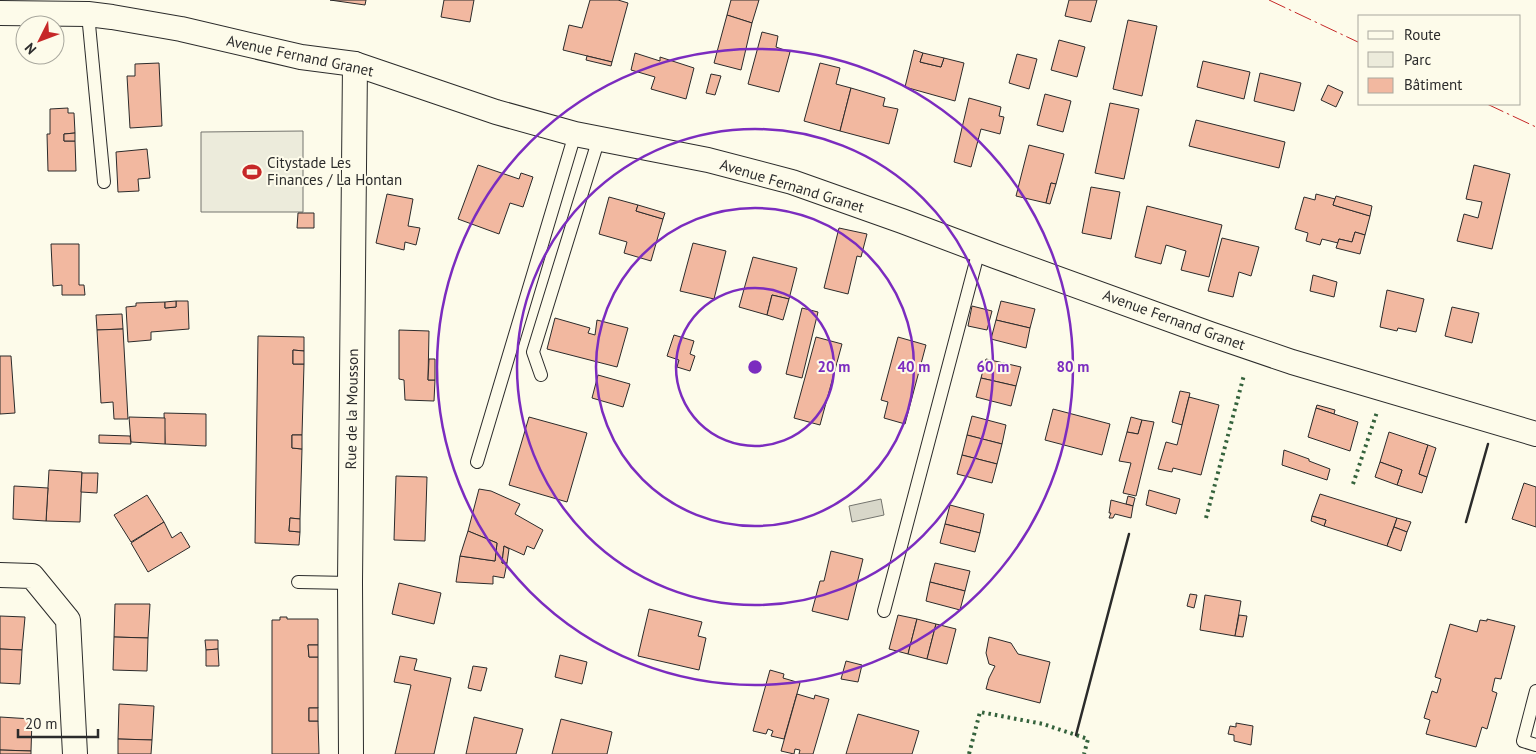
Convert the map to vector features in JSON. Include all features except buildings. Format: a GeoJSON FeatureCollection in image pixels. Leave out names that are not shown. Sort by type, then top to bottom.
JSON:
{"type":"FeatureCollection","features":[{"type":"Feature","properties":{"kind":"street","name":"Avenue Fernand Granet"},"geometry":{"type":"LineString","coordinates":[[0,13],[90,7],[112,16],[301,57],[355,64],[496,112],[575,134],[708,160],[792,182],[902,220],[979,250],[1292,362],[1536,434]]}},
{"type":"Feature","properties":{"kind":"street","name":"Rue de la Mousson"},"geometry":{"type":"LineString","coordinates":[[351,754],[350,583],[355,64]]}},
{"type":"Feature","properties":{"kind":"street"},"geometry":{"type":"LineString","coordinates":[[0,575],[32,576],[68,620],[75,754]]}},
{"type":"Feature","properties":{"kind":"lane"},"geometry":{"type":"LineString","coordinates":[[90,7],[104,182]]}},
{"type":"Feature","properties":{"kind":"lane"},"geometry":{"type":"LineString","coordinates":[[477,462],[575,134]]}},
{"type":"Feature","properties":{"kind":"lane"},"geometry":{"type":"LineString","coordinates":[[542,375],[533,352],[599,138]]}},
{"type":"Feature","properties":{"kind":"lane"},"geometry":{"type":"LineString","coordinates":[[884,611],[979,250]]}},
{"type":"Feature","properties":{"kind":"lane"},"geometry":{"type":"LineString","coordinates":[[298,582],[350,583]]}},
{"type":"Feature","properties":{"kind":"lane"},"geometry":{"type":"LineString","coordinates":[[1536,691],[1523,741],[1536,745]]}},
{"type":"Feature","properties":{"kind":"green space","name":"Citystade Les Finances / La Hontan"},"geometry":{"type":"Polygon","coordinates":[[[303,131],[303,212],[201,212],[201,132],[303,131]]]}},
{"type":"Feature","properties":{"kind":"shaded area"},"geometry":{"type":"Polygon","coordinates":[[[881,499],[884,515],[852,522],[849,506],[881,499]]]}},
{"type":"Feature","properties":{"kind":"hedge"},"geometry":{"type":"LineString","coordinates":[[1206,518],[1244,375]]}},
{"type":"Feature","properties":{"kind":"hedge"},"geometry":{"type":"LineString","coordinates":[[1353,484],[1377,412]]}},
{"type":"Feature","properties":{"kind":"hedge"},"geometry":{"type":"LineString","coordinates":[[969,754],[980,712],[1043,724],[1088,739],[1084,754]]}},
{"type":"Feature","properties":{"kind":"wall"},"geometry":{"type":"LineString","coordinates":[[1466,522],[1488,444]]}},
{"type":"Feature","properties":{"kind":"wall"},"geometry":{"type":"LineString","coordinates":[[1076,735],[1129,534]]}},
{"type":"Feature","properties":{"kind":"power"},"geometry":{"type":"LineString","coordinates":[[1269,0],[1358,42]]}},
{"type":"Feature","properties":{"kind":"power"},"geometry":{"type":"LineString","coordinates":[[1489,105],[1536,127]]}},
{"type":"Feature","properties":{"kind":"place","name":"Citystade Les Finances / La Hontan"},"geometry":{"type":"Point","coordinates":[252,172]}}]}
